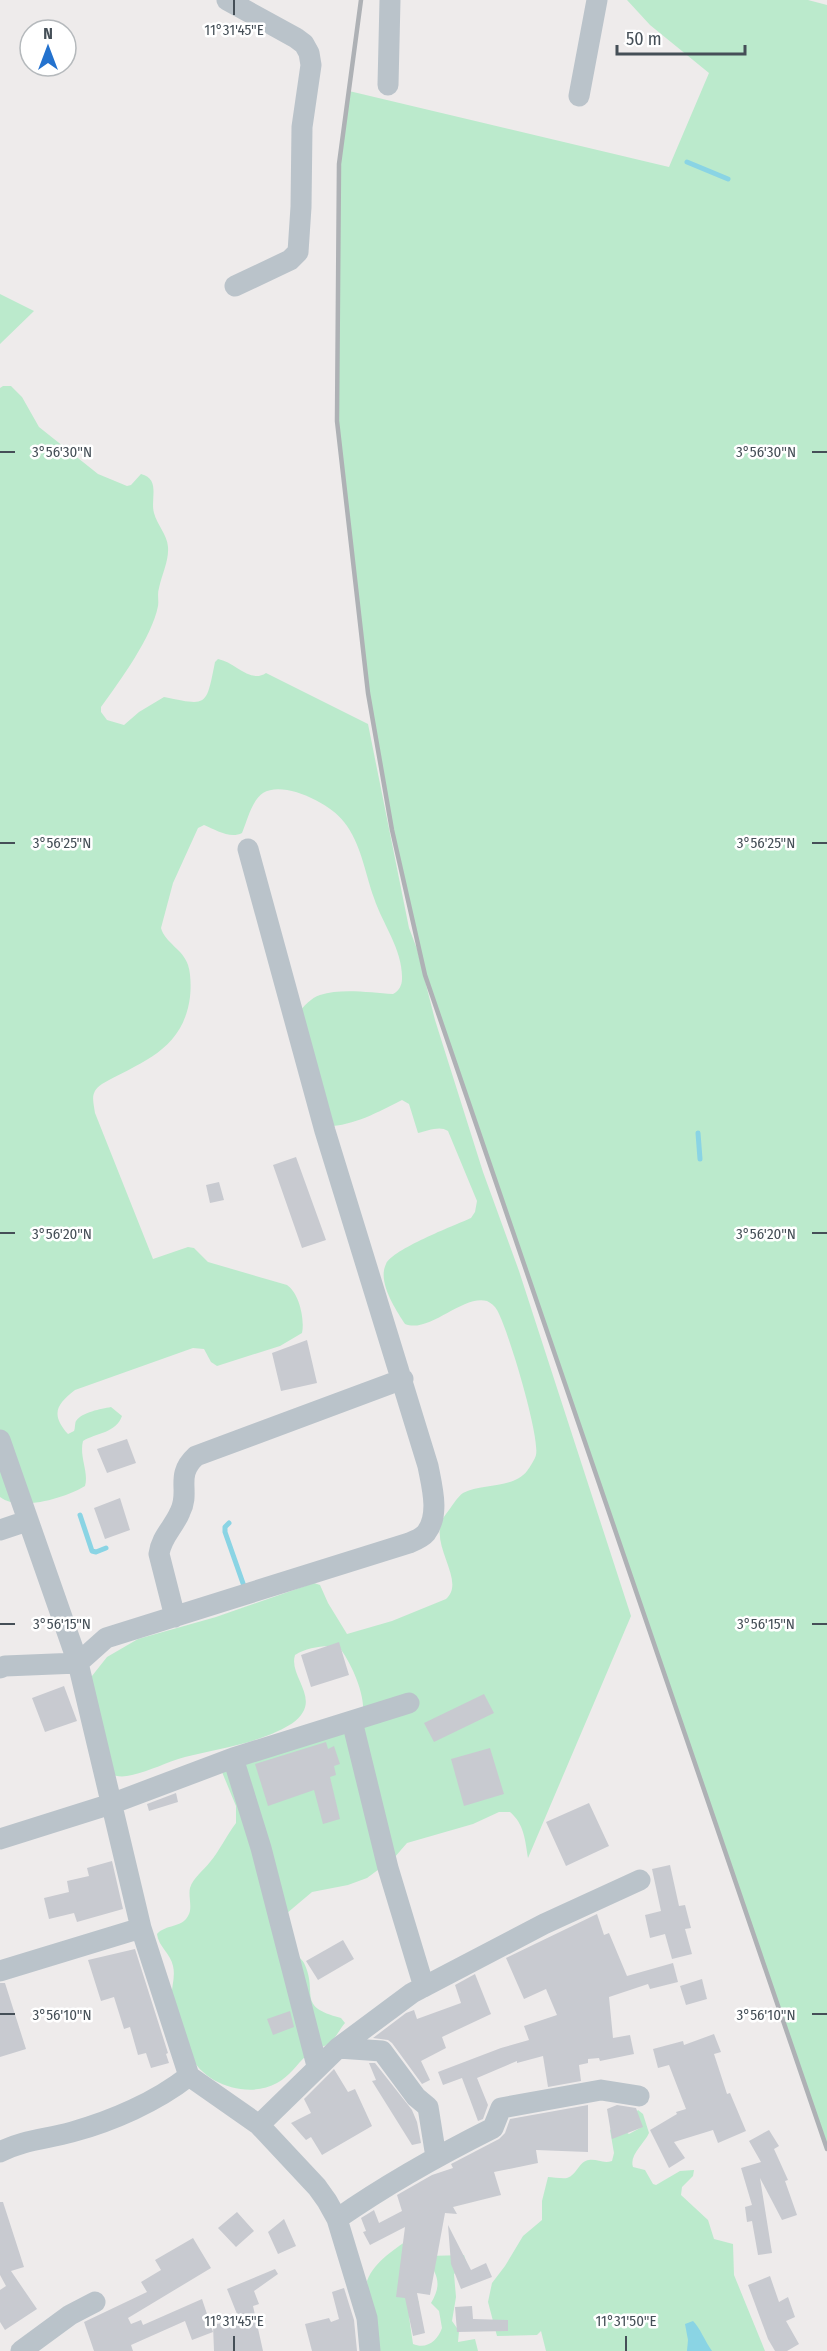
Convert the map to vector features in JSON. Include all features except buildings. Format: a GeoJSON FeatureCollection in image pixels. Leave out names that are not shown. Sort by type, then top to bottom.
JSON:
{"type":"FeatureCollection","features":[{"type":"Feature","properties":{"kind":"street"},"geometry":{"type":"LineString","coordinates":[[226,0],[304,44],[309,53],[311,65],[302,127],[300,247],[295,257],[235,286]]}},
{"type":"Feature","properties":{"kind":"street"},"geometry":{"type":"LineString","coordinates":[[388,85],[390,0]]}},
{"type":"Feature","properties":{"kind":"street"},"geometry":{"type":"LineString","coordinates":[[579,96],[597,0]]}},
{"type":"Feature","properties":{"kind":"street"},"geometry":{"type":"LineString","coordinates":[[0,1668],[78,1663],[106,1638],[409,1544],[425,1535],[432,1522],[434,1499],[428,1466],[325,1131],[248,849]]}},
{"type":"Feature","properties":{"kind":"street"},"geometry":{"type":"LineString","coordinates":[[175,1617],[159,1554],[160,1545],[181,1512],[183,1475],[187,1464],[196,1456],[403,1379]]}},
{"type":"Feature","properties":{"kind":"street"},"geometry":{"type":"LineString","coordinates":[[0,1440],[78,1663],[141,1928],[189,2076],[259,2125],[317,2187],[336,2219],[367,2318],[370,2351]]}},
{"type":"Feature","properties":{"kind":"street"},"geometry":{"type":"LineString","coordinates":[[0,1530],[27,1521]]}},
{"type":"Feature","properties":{"kind":"street"},"geometry":{"type":"LineString","coordinates":[[0,1839],[111,1804],[233,1758],[409,1703]]}},
{"type":"Feature","properties":{"kind":"street"},"geometry":{"type":"LineString","coordinates":[[352,1721],[388,1868],[424,1987]]}},
{"type":"Feature","properties":{"kind":"street"},"geometry":{"type":"LineString","coordinates":[[233,1758],[261,1848],[317,2066]]}},
{"type":"Feature","properties":{"kind":"street"},"geometry":{"type":"LineString","coordinates":[[259,2125],[317,2066],[412,1993],[544,1924],[640,1880]]}},
{"type":"Feature","properties":{"kind":"street"},"geometry":{"type":"LineString","coordinates":[[0,1971],[141,1928]]}},
{"type":"Feature","properties":{"kind":"street"},"geometry":{"type":"LineString","coordinates":[[338,2048],[382,2051],[416,2097],[428,2107],[436,2157]]}},
{"type":"Feature","properties":{"kind":"street"},"geometry":{"type":"LineString","coordinates":[[0,2152],[18,2144],[72,2132],[155,2100],[189,2076]]}},
{"type":"Feature","properties":{"kind":"street"},"geometry":{"type":"LineString","coordinates":[[336,2219],[375,2192],[493,2128],[501,2108],[601,2090],[639,2096]]}},
{"type":"Feature","properties":{"kind":"street"},"geometry":{"type":"LineString","coordinates":[[21,2351],[70,2315],[95,2302]]}},
{"type":"Feature","properties":{"kind":"green space"},"geometry":{"type":"Polygon","coordinates":[[[627,0],[808,0],[827,5],[827,2149],[425,975],[392,830],[368,693],[337,421],[339,164],[349,91],[669,167],[709,73],[650,25],[627,0]]]}},
{"type":"Feature","properties":{"kind":"green space"},"geometry":{"type":"Polygon","coordinates":[[[0,294],[34,311],[0,344],[0,294]]]}},
{"type":"Feature","properties":{"kind":"green space"},"geometry":{"type":"Polygon","coordinates":[[[11,386],[22,397],[39,427],[98,474],[127,486],[131,485],[141,474],[151,480],[153,485],[154,513],[168,547],[158,590],[158,606],[142,645],[101,707],[101,712],[107,720],[124,725],[139,712],[164,697],[189,702],[203,700],[207,695],[215,662],[218,659],[254,676],[266,673],[368,724],[409,928],[417,949],[435,1020],[483,1172],[519,1271],[631,1616],[528,1858],[523,1832],[515,1817],[510,1812],[499,1812],[473,1824],[407,1843],[394,1858],[367,1878],[348,1885],[312,1892],[280,1919],[290,1950],[304,1963],[313,2003],[318,2009],[341,2018],[345,2023],[331,2042],[307,2055],[282,2080],[266,2088],[253,2090],[228,2086],[216,2081],[196,2065],[174,2014],[173,1966],[157,1934],[182,1922],[188,1916],[191,1884],[214,1857],[236,1823],[236,1806],[222,1772],[363,1712],[362,1696],[356,1678],[339,1647],[317,1647],[300,1652],[295,1655],[294,1662],[306,1698],[306,1705],[301,1715],[292,1723],[255,1740],[185,1757],[123,1776],[110,1774],[88,1681],[107,1657],[138,1639],[216,1617],[314,1583],[320,1585],[347,1634],[392,1621],[446,1599],[451,1591],[452,1582],[440,1536],[441,1525],[446,1514],[463,1493],[514,1481],[521,1477],[535,1459],[536,1444],[515,1359],[502,1321],[494,1306],[487,1301],[478,1300],[467,1303],[425,1324],[414,1326],[405,1324],[389,1296],[384,1271],[391,1258],[424,1238],[471,1218],[477,1201],[448,1131],[437,1128],[418,1133],[409,1104],[402,1100],[355,1121],[325,1126],[298,1013],[314,998],[329,993],[393,994],[401,986],[401,968],[396,948],[374,898],[359,849],[350,830],[338,815],[318,801],[294,792],[272,790],[259,796],[250,811],[242,833],[228,834],[204,825],[198,828],[173,883],[161,928],[166,938],[186,959],[188,965],[191,989],[186,1015],[170,1042],[159,1052],[102,1084],[94,1093],[93,1100],[95,1113],[153,1259],[188,1247],[194,1248],[208,1262],[287,1285],[295,1294],[300,1307],[303,1321],[302,1333],[280,1346],[217,1366],[211,1362],[204,1349],[193,1348],[75,1390],[64,1400],[58,1410],[59,1421],[68,1434],[74,1431],[79,1418],[92,1411],[111,1407],[122,1416],[115,1426],[83,1441],[85,1486],[66,1495],[42,1502],[18,1503],[0,1497],[0,388],[11,386]]]}},
{"type":"Feature","properties":{"kind":"green space"},"geometry":{"type":"Polygon","coordinates":[[[638,2110],[643,2114],[649,2133],[633,2158],[633,2167],[645,2170],[653,2184],[656,2185],[680,2171],[694,2170],[693,2176],[682,2187],[681,2195],[708,2220],[714,2239],[733,2244],[734,2275],[765,2351],[546,2351],[541,2331],[537,2335],[497,2336],[488,2302],[492,2283],[523,2236],[542,2220],[542,2201],[548,2177],[567,2178],[589,2160],[612,2161],[614,2153],[610,2130],[616,2126],[629,2134],[640,2128],[635,2113],[638,2110]]]}},
{"type":"Feature","properties":{"kind":"green space"},"geometry":{"type":"Polygon","coordinates":[[[413,2236],[409,2289],[419,2302],[409,2317],[413,2344],[423,2346],[431,2343],[442,2328],[439,2311],[431,2303],[436,2293],[437,2278],[429,2263],[429,2256],[464,2255],[467,2264],[454,2274],[456,2297],[452,2321],[459,2331],[458,2342],[475,2339],[478,2351],[376,2351],[367,2281],[381,2261],[413,2236]]]}},
{"type":"Feature","properties":{"kind":"water"},"geometry":{"type":"Polygon","coordinates":[[[693,2321],[712,2351],[687,2351],[688,2340],[685,2324],[693,2321]]]}},
{"type":"Feature","properties":{"kind":"waterway"},"geometry":{"type":"LineString","coordinates":[[687,162],[728,179]]}},
{"type":"Feature","properties":{"kind":"waterway"},"geometry":{"type":"LineString","coordinates":[[698,1133],[700,1159]]}},
{"type":"Feature","properties":{"kind":"waterway"},"geometry":{"type":"LineString","coordinates":[[80,1515],[92,1551],[96,1552],[106,1548]]}},
{"type":"Feature","properties":{"kind":"waterway"},"geometry":{"type":"LineString","coordinates":[[229,1523],[225,1527],[225,1532],[245,1589]]}},
{"type":"Feature","properties":{"kind":"railway"},"geometry":{"type":"LineString","coordinates":[[361,0],[339,164],[337,421],[368,693],[392,830],[425,975],[827,2149]]}}]}
